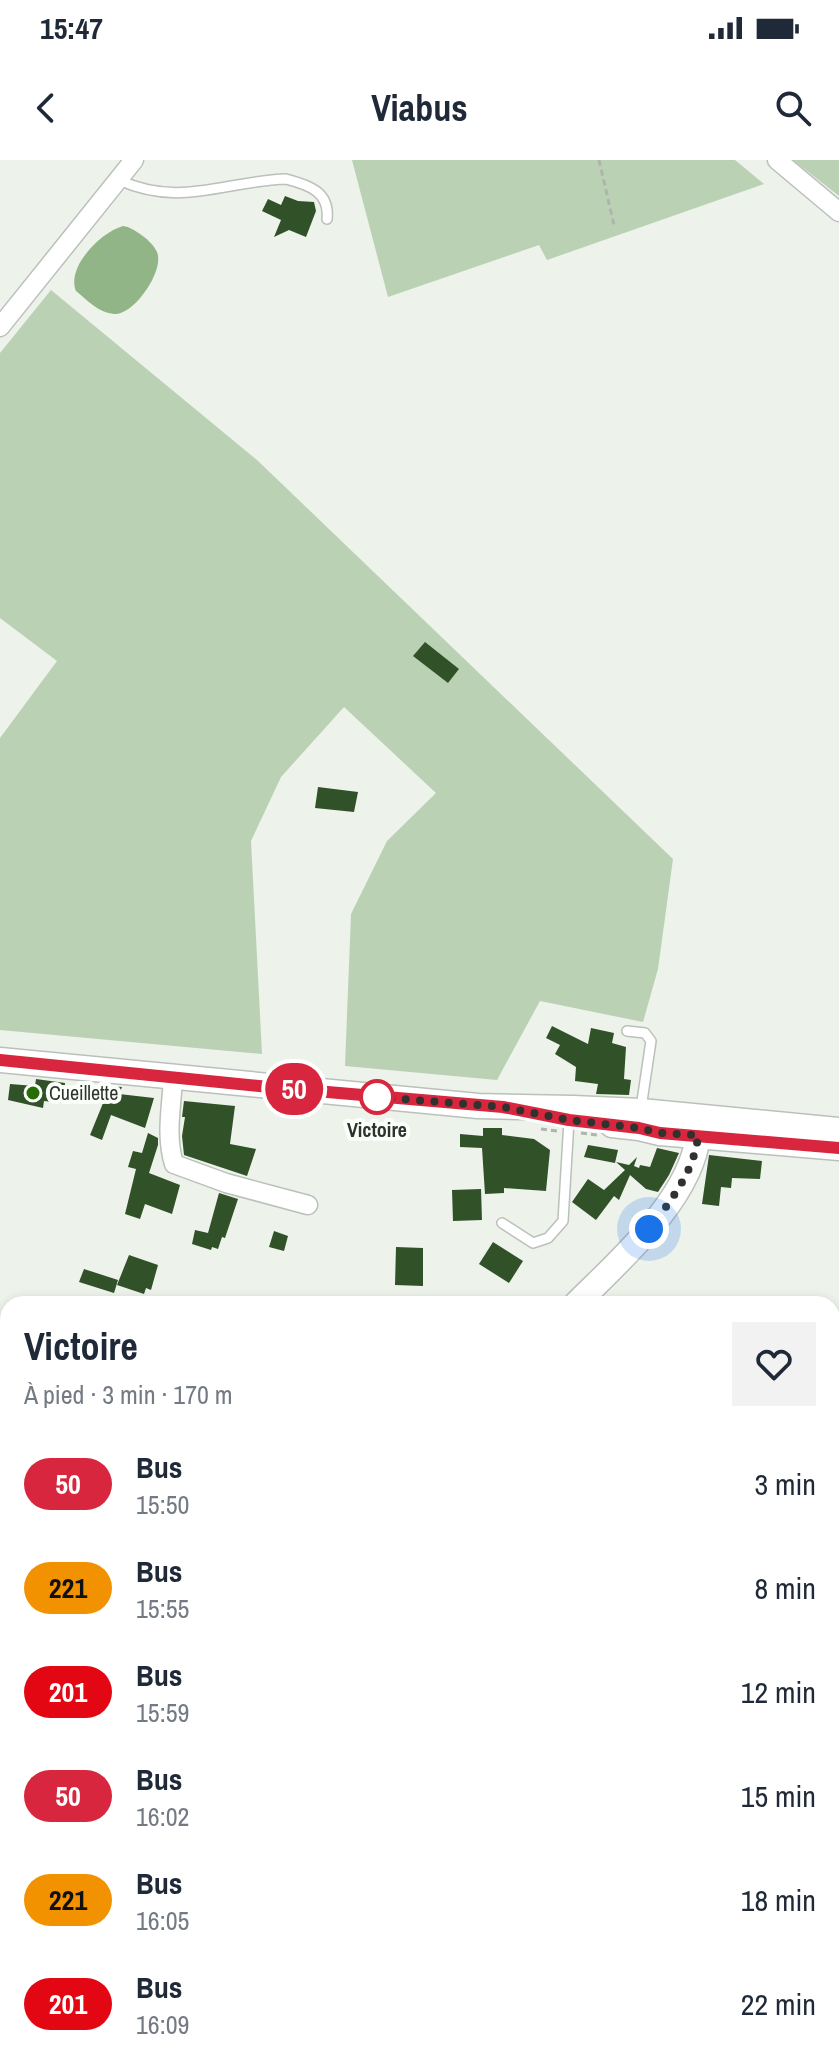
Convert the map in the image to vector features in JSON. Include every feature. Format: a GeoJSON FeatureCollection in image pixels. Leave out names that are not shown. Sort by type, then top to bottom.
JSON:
{"type":"FeatureCollection","features":[{"type":"Feature","properties":{"kind":"main road"},"geometry":{"type":"LineString","coordinates":[[0,1060],[503,1107],[573,1108],[640,1120],[660,1133],[782,1134],[839,1130]]}},
{"type":"Feature","properties":{"kind":"main road"},"geometry":{"type":"LineString","coordinates":[[503,1107],[569,1120],[640,1120],[678,1115],[839,1146]]}},
{"type":"Feature","properties":{"kind":"main road"},"geometry":{"type":"LineString","coordinates":[[678,1115],[698,1135]]}},
{"type":"Feature","properties":{"kind":"main road"},"geometry":{"type":"LineString","coordinates":[[584,1296],[665,1209],[689,1168],[698,1135]]}},
{"type":"Feature","properties":{"kind":"street"},"geometry":{"type":"LineString","coordinates":[[0,327],[134,160]]}},
{"type":"Feature","properties":{"kind":"street"},"geometry":{"type":"LineString","coordinates":[[777,160],[839,212]]}},
{"type":"Feature","properties":{"kind":"street"},"geometry":{"type":"LineString","coordinates":[[173,1076],[169,1124],[174,1164],[226,1183],[308,1205]]}},
{"type":"Feature","properties":{"kind":"lane"},"geometry":{"type":"LineString","coordinates":[[119,180],[151,191],[181,193],[286,179],[301,183],[322,196],[327,203],[327,219]]}},
{"type":"Feature","properties":{"kind":"lane"},"geometry":{"type":"LineString","coordinates":[[627,1031],[645,1033],[651,1041],[640,1120]]}},
{"type":"Feature","properties":{"kind":"lane"},"geometry":{"type":"LineString","coordinates":[[502,1223],[533,1243],[548,1238],[563,1221],[569,1120]]}},
{"type":"Feature","properties":{"kind":"path"},"geometry":{"type":"LineString","coordinates":[[599,160],[614,225]]}},
{"type":"Feature","properties":{"kind":"shaded area"},"geometry":{"type":"Polygon","coordinates":[[[352,160],[735,160],[764,184],[547,260],[539,245],[388,297],[352,160]]]}},
{"type":"Feature","properties":{"kind":"shaded area"},"geometry":{"type":"Polygon","coordinates":[[[793,160],[839,160],[839,196],[793,160]]]}},
{"type":"Feature","properties":{"kind":"shaded area"},"geometry":{"type":"Polygon","coordinates":[[[123,226],[150,242],[158,260],[146,291],[130,308],[114,314],[89,302],[76,291],[74,282],[81,261],[88,252],[105,235],[123,226]]]}},
{"type":"Feature","properties":{"kind":"shaded area"},"geometry":{"type":"Polygon","coordinates":[[[51,290],[257,460],[673,859],[658,969],[643,1022],[540,1001],[497,1080],[345,1066],[351,914],[387,841],[436,793],[344,707],[281,777],[251,841],[262,1054],[0,1030],[0,738],[57,661],[0,618],[0,353],[51,290]]]}},
{"type":"Feature","properties":{"kind":"building"},"geometry":{"type":"Polygon","coordinates":[[[285,196],[314,202],[316,211],[306,237],[289,230],[274,237],[281,220],[262,211],[268,199],[281,205],[285,196]]]}},
{"type":"Feature","properties":{"kind":"building"},"geometry":{"type":"Polygon","coordinates":[[[425,642],[459,669],[448,683],[413,656],[425,642]]]}},
{"type":"Feature","properties":{"kind":"building"},"geometry":{"type":"Polygon","coordinates":[[[318,787],[358,792],[354,812],[315,808],[318,787]]]}},
{"type":"Feature","properties":{"kind":"building"},"geometry":{"type":"Polygon","coordinates":[[[552,1026],[588,1044],[591,1028],[614,1033],[612,1043],[626,1047],[624,1079],[631,1080],[629,1095],[596,1094],[598,1084],[575,1081],[576,1067],[555,1054],[560,1045],[546,1038],[552,1026]]]}},
{"type":"Feature","properties":{"kind":"building"},"geometry":{"type":"Polygon","coordinates":[[[36,1079],[65,1083],[63,1103],[44,1101],[43,1108],[8,1100],[10,1084],[35,1086],[36,1079]]]}},
{"type":"Feature","properties":{"kind":"building"},"geometry":{"type":"Polygon","coordinates":[[[110,1086],[122,1087],[119,1094],[154,1098],[145,1128],[111,1115],[102,1140],[90,1135],[110,1086]]]}},
{"type":"Feature","properties":{"kind":"building"},"geometry":{"type":"Polygon","coordinates":[[[184,1101],[235,1106],[230,1144],[256,1149],[247,1176],[184,1155],[184,1101]]]}},
{"type":"Feature","properties":{"kind":"building"},"geometry":{"type":"Polygon","coordinates":[[[483,1128],[502,1128],[502,1135],[534,1139],[550,1150],[546,1191],[504,1188],[504,1193],[485,1194],[482,1148],[460,1147],[460,1134],[483,1136],[483,1128]]]}},
{"type":"Feature","properties":{"kind":"building"},"geometry":{"type":"Polygon","coordinates":[[[148,1133],[158,1138],[149,1173],[180,1185],[172,1214],[145,1204],[140,1219],[125,1214],[136,1169],[128,1167],[133,1151],[142,1153],[148,1133]]]}},
{"type":"Feature","properties":{"kind":"building"},"geometry":{"type":"Polygon","coordinates":[[[588,1145],[618,1150],[615,1163],[584,1157],[588,1145]]]}},
{"type":"Feature","properties":{"kind":"building"},"geometry":{"type":"Polygon","coordinates":[[[657,1148],[679,1153],[658,1192],[646,1189],[630,1175],[619,1200],[614,1196],[596,1220],[572,1202],[588,1179],[604,1190],[625,1170],[616,1162],[629,1165],[637,1157],[634,1166],[650,1167],[657,1148]]]}},
{"type":"Feature","properties":{"kind":"building"},"geometry":{"type":"Polygon","coordinates":[[[709,1155],[762,1161],[760,1179],[732,1178],[731,1188],[721,1187],[719,1206],[702,1204],[709,1155]]]}},
{"type":"Feature","properties":{"kind":"building"},"geometry":{"type":"Polygon","coordinates":[[[481,1189],[482,1220],[453,1221],[452,1190],[481,1189]]]}},
{"type":"Feature","properties":{"kind":"building"},"geometry":{"type":"Polygon","coordinates":[[[219,1193],[238,1199],[225,1238],[222,1237],[218,1249],[192,1244],[195,1230],[208,1233],[219,1193]]]}},
{"type":"Feature","properties":{"kind":"building"},"geometry":{"type":"Polygon","coordinates":[[[274,1231],[288,1236],[284,1251],[269,1247],[274,1231]]]}},
{"type":"Feature","properties":{"kind":"building"},"geometry":{"type":"Polygon","coordinates":[[[493,1242],[523,1261],[509,1283],[479,1264],[493,1242]]]}},
{"type":"Feature","properties":{"kind":"building"},"geometry":{"type":"Polygon","coordinates":[[[396,1247],[423,1248],[423,1286],[395,1285],[396,1247]]]}},
{"type":"Feature","properties":{"kind":"building"},"geometry":{"type":"Polygon","coordinates":[[[129,1255],[158,1265],[151,1290],[146,1288],[144,1294],[117,1285],[129,1255]]]}},
{"type":"Feature","properties":{"kind":"building"},"geometry":{"type":"Polygon","coordinates":[[[84,1269],[118,1280],[114,1293],[79,1282],[84,1269]]]}},
{"type":"Feature","properties":{"kind":"bus line","name":"50"},"geometry":{"type":"LineString","coordinates":[[0,1060],[503,1107],[660,1133],[839,1148]]}},
{"type":"Feature","properties":{"kind":"place","name":"Cueillette"},"geometry":{"type":"Point","coordinates":[33,1093]}},
{"type":"Feature","properties":{"kind":"place","name":"Victoire"},"geometry":{"type":"Point","coordinates":[377,1097]}},
{"type":"Feature","properties":{"kind":"route"},"geometry":{"type":"LineString","coordinates":[[377,1097],[503,1107],[569,1120],[660,1133],[698,1135],[689,1168],[679,1188],[649,1229]]}}]}
